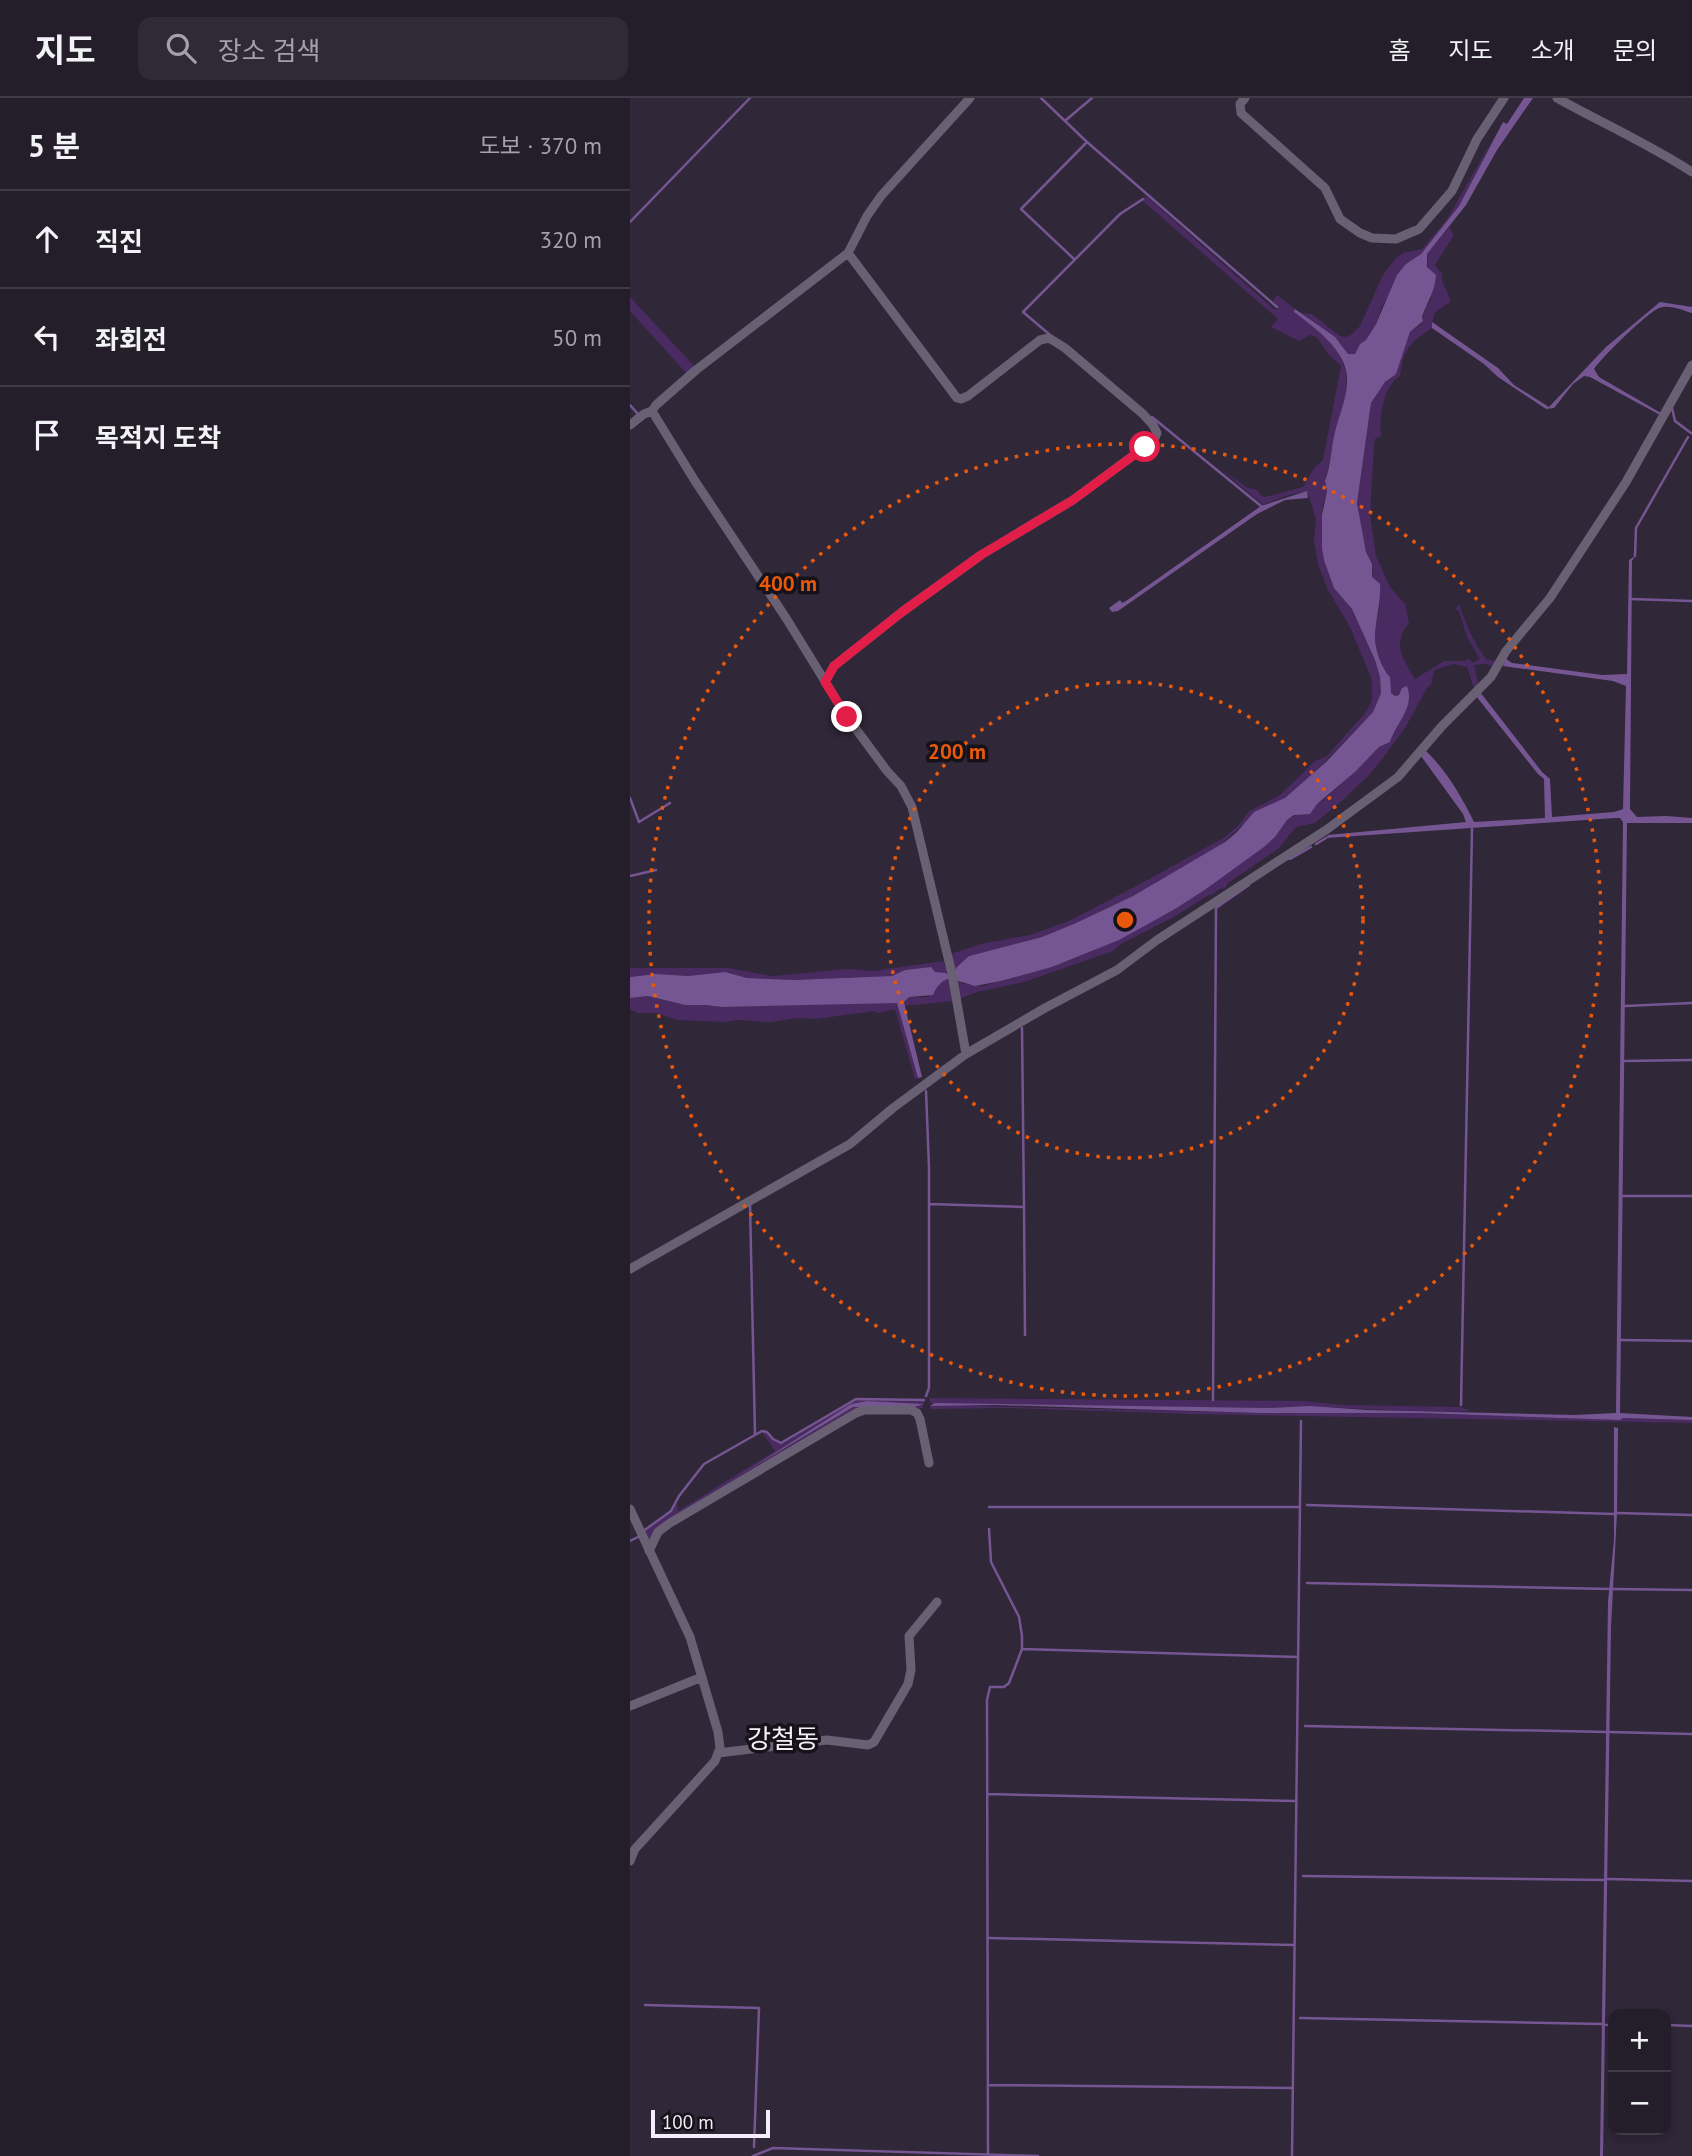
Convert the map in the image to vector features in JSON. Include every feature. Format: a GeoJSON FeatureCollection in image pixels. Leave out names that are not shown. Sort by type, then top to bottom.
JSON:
{"type":"FeatureCollection","features":[{"type":"Feature","properties":{"kind":"street"},"geometry":{"type":"LineString","coordinates":[[630,425],[652,411],[696,370],[848,253],[881,196],[970,98]]}},
{"type":"Feature","properties":{"kind":"street"},"geometry":{"type":"LineString","coordinates":[[1245,98],[1240,104],[1241,113],[1325,188],[1340,219],[1360,233],[1396,239],[1413,233],[1452,191],[1477,139],[1504,98]]}},
{"type":"Feature","properties":{"kind":"street"},"geometry":{"type":"LineString","coordinates":[[1557,98],[1622,131],[1692,172]]}},
{"type":"Feature","properties":{"kind":"street"},"geometry":{"type":"LineString","coordinates":[[825,682],[834,666],[902,612],[981,555],[1073,500],[1154,440],[1157,433],[1143,414],[1065,348],[1049,338],[1040,340],[964,399],[957,398],[848,253]]}},
{"type":"Feature","properties":{"kind":"street"},"geometry":{"type":"LineString","coordinates":[[630,1269],[850,1144],[966,1054],[1045,1007],[1117,970],[1157,940],[1326,830],[1398,778],[1442,726],[1491,677],[1506,651],[1550,598],[1620,492],[1692,365]]}},
{"type":"Feature","properties":{"kind":"street"},"geometry":{"type":"LineString","coordinates":[[652,411],[847,717],[901,786],[912,807],[952,974],[966,1054]]}},
{"type":"Feature","properties":{"kind":"street"},"geometry":{"type":"LineString","coordinates":[[649,1551],[658,1532],[670,1523],[864,1410],[911,1410],[916,1413],[920,1419],[929,1463]]}},
{"type":"Feature","properties":{"kind":"street"},"geometry":{"type":"LineString","coordinates":[[630,1508],[690,1637],[718,1732],[720,1748],[715,1760],[635,1849],[630,1861]]}},
{"type":"Feature","properties":{"kind":"street"},"geometry":{"type":"LineString","coordinates":[[718,1753],[827,1740],[868,1745],[874,1742],[908,1684],[911,1670],[909,1636],[937,1602]]}},
{"type":"Feature","properties":{"kind":"street"},"geometry":{"type":"LineString","coordinates":[[630,1706],[702,1677]]}},
{"type":"Feature","properties":{"kind":"shaded area"},"geometry":{"type":"Polygon","coordinates":[[[1524,98],[1533,98],[1497,150],[1466,205],[1427,254],[1427,267],[1436,275],[1423,321],[1410,332],[1396,374],[1385,382],[1371,403],[1357,503],[1366,552],[1372,564],[1372,577],[1380,584],[1375,635],[1377,651],[1390,677],[1391,693],[1399,695],[1402,688],[1407,686],[1409,694],[1407,708],[1390,742],[1379,747],[1355,772],[1317,804],[1310,814],[1294,815],[1264,847],[1206,889],[1119,940],[1052,967],[1001,981],[975,986],[958,981],[956,968],[969,956],[1042,937],[1076,923],[1133,896],[1225,842],[1254,812],[1285,798],[1326,762],[1373,712],[1381,693],[1375,660],[1352,609],[1334,588],[1322,548],[1322,515],[1327,491],[1325,481],[1345,396],[1346,372],[1330,342],[1294,312],[1295,309],[1335,337],[1348,354],[1355,354],[1376,324],[1397,275],[1406,264],[1421,254],[1459,206],[1503,122],[1507,124],[1524,98]]]}},
{"type":"Feature","properties":{"kind":"shaded area"},"geometry":{"type":"Polygon","coordinates":[[[1497,132],[1459,206],[1421,254],[1406,264],[1366,340],[1360,344],[1355,354],[1348,355],[1340,343],[1302,313],[1312,314],[1340,336],[1351,335],[1360,326],[1383,275],[1395,259],[1403,253],[1422,249],[1447,219],[1497,132]]]}},
{"type":"Feature","properties":{"kind":"shaded area"},"geometry":{"type":"Polygon","coordinates":[[[1146,196],[1275,310],[1279,307],[1273,301],[1277,295],[1295,309],[1295,312],[1326,337],[1340,357],[1345,368],[1346,395],[1325,481],[1327,491],[1322,508],[1322,548],[1334,588],[1352,609],[1375,660],[1381,693],[1373,712],[1312,775],[1285,798],[1245,823],[1220,845],[1133,896],[1076,923],[1042,937],[969,956],[955,974],[950,954],[985,943],[1030,935],[1069,921],[1225,837],[1240,824],[1248,812],[1280,795],[1315,761],[1326,757],[1365,713],[1372,701],[1372,680],[1350,627],[1328,590],[1318,564],[1314,540],[1316,519],[1307,491],[1263,505],[1220,468],[1265,497],[1303,487],[1315,467],[1323,460],[1341,366],[1328,354],[1317,337],[1310,335],[1299,341],[1271,327],[1278,319],[1143,201],[1146,196]]]}},
{"type":"Feature","properties":{"kind":"shaded area"},"geometry":{"type":"Polygon","coordinates":[[[1449,227],[1454,235],[1435,265],[1442,274],[1450,302],[1435,314],[1432,328],[1409,347],[1400,376],[1386,395],[1381,436],[1375,439],[1374,445],[1370,515],[1376,556],[1390,587],[1405,604],[1409,623],[1400,643],[1405,662],[1415,679],[1444,661],[1466,661],[1468,658],[1473,663],[1480,659],[1467,637],[1456,609],[1459,604],[1470,633],[1482,654],[1487,660],[1500,661],[1496,668],[1487,664],[1474,665],[1479,688],[1475,692],[1467,667],[1454,664],[1434,670],[1431,685],[1405,728],[1369,775],[1315,823],[1296,827],[1278,849],[1228,883],[1225,888],[1119,945],[1113,951],[1024,982],[977,992],[959,999],[958,981],[983,986],[1052,967],[1095,950],[1175,909],[1264,847],[1287,820],[1322,801],[1379,747],[1390,742],[1407,707],[1409,693],[1407,686],[1402,688],[1400,694],[1391,694],[1375,642],[1380,599],[1366,552],[1357,503],[1371,403],[1399,365],[1410,332],[1421,324],[1431,299],[1427,254],[1449,227]]]}},
{"type":"Feature","properties":{"kind":"shaded area"},"geometry":{"type":"Polygon","coordinates":[[[630,297],[695,367],[687,374],[630,311],[630,297]]]}},
{"type":"Feature","properties":{"kind":"shaded area"},"geometry":{"type":"Polygon","coordinates":[[[1660,302],[1692,307],[1692,313],[1672,307],[1659,308],[1625,336],[1594,369],[1599,377],[1661,413],[1660,415],[1584,376],[1573,384],[1554,408],[1546,409],[1432,328],[1432,322],[1498,368],[1514,385],[1549,407],[1606,347],[1660,302]]]}},
{"type":"Feature","properties":{"kind":"shaded area"},"geometry":{"type":"Polygon","coordinates":[[[1307,491],[1308,498],[1285,500],[1257,514],[1118,611],[1112,612],[1109,608],[1120,600],[1122,603],[1126,601],[1261,506],[1307,491]]]}},
{"type":"Feature","properties":{"kind":"shaded area"},"geometry":{"type":"Polygon","coordinates":[[[1635,556],[1632,561],[1630,809],[1637,817],[1692,818],[1692,823],[1627,823],[1620,1413],[1692,1417],[1692,1420],[1420,1413],[1259,1413],[996,1405],[930,1406],[935,1403],[1269,1408],[1310,1406],[1574,1415],[1616,1413],[1623,822],[1620,818],[1615,818],[1326,838],[1328,835],[1466,822],[1421,756],[1426,751],[1453,784],[1474,822],[1545,818],[1544,779],[1476,696],[1480,692],[1550,779],[1552,817],[1623,809],[1626,686],[1613,681],[1503,666],[1506,659],[1512,663],[1602,675],[1627,674],[1629,560],[1635,556]]]}},
{"type":"Feature","properties":{"kind":"shaded area"},"geometry":{"type":"Polygon","coordinates":[[[943,961],[949,975],[935,972],[931,967],[905,970],[892,976],[794,980],[747,978],[725,972],[630,977],[630,968],[728,968],[772,976],[848,969],[874,971],[943,961]]]}},
{"type":"Feature","properties":{"kind":"shaded area"},"geometry":{"type":"Polygon","coordinates":[[[931,967],[935,972],[946,973],[950,978],[939,985],[933,995],[909,997],[904,1002],[922,1077],[918,1078],[897,1003],[722,1007],[685,1005],[648,996],[630,998],[630,977],[656,974],[688,976],[725,972],[747,978],[794,980],[892,976],[905,970],[931,967]]]}},
{"type":"Feature","properties":{"kind":"shaded area"},"geometry":{"type":"Polygon","coordinates":[[[950,978],[953,1001],[904,1006],[909,997],[928,997],[942,980],[950,978]]]}},
{"type":"Feature","properties":{"kind":"shaded area"},"geometry":{"type":"Polygon","coordinates":[[[648,996],[685,1005],[722,1007],[897,1002],[918,1078],[915,1079],[915,1088],[914,1075],[895,1009],[878,1013],[874,1011],[770,1022],[677,1020],[657,1013],[638,1013],[630,1009],[630,998],[648,996]]]}},
{"type":"Feature","properties":{"kind":"shaded area"},"geometry":{"type":"Polygon","coordinates":[[[929,1398],[1304,1401],[1341,1405],[1461,1407],[1470,1411],[931,1404],[929,1398]]]}},
{"type":"Feature","properties":{"kind":"shaded area"},"geometry":{"type":"Polygon","coordinates":[[[857,1399],[924,1401],[924,1404],[867,1401],[851,1404],[747,1471],[853,1407],[923,1405],[923,1408],[861,1409],[659,1528],[649,1542],[643,1533],[672,1512],[677,1503],[678,1511],[775,1451],[762,1432],[767,1432],[779,1443],[784,1443],[857,1399]]]}},
{"type":"Feature","properties":{"kind":"shaded area"},"geometry":{"type":"Polygon","coordinates":[[[867,1401],[924,1404],[914,1407],[853,1407],[740,1475],[851,1404],[867,1401]]]}},
{"type":"Feature","properties":{"kind":"shaded area"},"geometry":{"type":"Polygon","coordinates":[[[930,1406],[1258,1413],[1420,1413],[1692,1420],[1692,1423],[1011,1408],[930,1409],[930,1406]]]}},
{"type":"Feature","properties":{"kind":"shaded area"},"geometry":{"type":"Polygon","coordinates":[[[1614,1427],[1618,1428],[1617,1513],[1611,1628],[1603,2156],[1600,2156],[1608,1601],[1614,1540],[1614,1427]]]}},
{"type":"Feature","properties":{"kind":"waterway"},"geometry":{"type":"LineString","coordinates":[[630,222],[750,98]]}},
{"type":"Feature","properties":{"kind":"waterway"},"geometry":{"type":"LineString","coordinates":[[1041,98],[1087,142],[1277,307]]}},
{"type":"Feature","properties":{"kind":"waterway"},"geometry":{"type":"LineString","coordinates":[[1066,120],[1092,98]]}},
{"type":"Feature","properties":{"kind":"waterway"},"geometry":{"type":"LineString","coordinates":[[1074,259],[1021,209],[1087,142]]}},
{"type":"Feature","properties":{"kind":"waterway"},"geometry":{"type":"LineString","coordinates":[[1049,334],[1023,312],[1120,214],[1143,199]]}},
{"type":"Feature","properties":{"kind":"waterway"},"geometry":{"type":"LineString","coordinates":[[630,405],[638,414],[636,416]]}},
{"type":"Feature","properties":{"kind":"waterway"},"geometry":{"type":"LineString","coordinates":[[1672,408],[1675,421],[1691,433]]}},
{"type":"Feature","properties":{"kind":"waterway"},"geometry":{"type":"LineString","coordinates":[[1152,417],[1261,506]]}},
{"type":"Feature","properties":{"kind":"waterway"},"geometry":{"type":"LineString","coordinates":[[1635,556],[1636,528],[1688,437]]}},
{"type":"Feature","properties":{"kind":"waterway"},"geometry":{"type":"LineString","coordinates":[[1631,599],[1692,601]]}},
{"type":"Feature","properties":{"kind":"waterway"},"geometry":{"type":"LineString","coordinates":[[630,798],[639,822],[670,803]]}},
{"type":"Feature","properties":{"kind":"waterway"},"geometry":{"type":"LineString","coordinates":[[1461,1405],[1472,829]]}},
{"type":"Feature","properties":{"kind":"waterway"},"geometry":{"type":"LineString","coordinates":[[1316,844],[1326,838]]}},
{"type":"Feature","properties":{"kind":"waterway"},"geometry":{"type":"LineString","coordinates":[[1290,859],[1311,847]]}},
{"type":"Feature","properties":{"kind":"waterway"},"geometry":{"type":"LineString","coordinates":[[630,876],[656,870]]}},
{"type":"Feature","properties":{"kind":"waterway"},"geometry":{"type":"LineString","coordinates":[[1213,1400],[1216,908],[1249,885]]}},
{"type":"Feature","properties":{"kind":"waterway"},"geometry":{"type":"LineString","coordinates":[[1625,1006],[1692,1003]]}},
{"type":"Feature","properties":{"kind":"waterway"},"geometry":{"type":"LineString","coordinates":[[1022,1028],[1024,1207]]}},
{"type":"Feature","properties":{"kind":"waterway"},"geometry":{"type":"LineString","coordinates":[[1625,1061],[1692,1060]]}},
{"type":"Feature","properties":{"kind":"waterway"},"geometry":{"type":"LineString","coordinates":[[926,1091],[929,1167],[929,1388],[926,1396]]}},
{"type":"Feature","properties":{"kind":"waterway"},"geometry":{"type":"LineString","coordinates":[[1622,1196],[1692,1196]]}},
{"type":"Feature","properties":{"kind":"waterway"},"geometry":{"type":"LineString","coordinates":[[929,1204],[1024,1207],[1025,1335]]}},
{"type":"Feature","properties":{"kind":"waterway"},"geometry":{"type":"LineString","coordinates":[[750,1205],[755,1434]]}},
{"type":"Feature","properties":{"kind":"waterway"},"geometry":{"type":"LineString","coordinates":[[1620,1340],[1692,1341]]}},
{"type":"Feature","properties":{"kind":"waterway"},"geometry":{"type":"LineString","coordinates":[[642,1532],[671,1511],[704,1464],[762,1431],[781,1443],[856,1399],[924,1400]]}},
{"type":"Feature","properties":{"kind":"waterway"},"geometry":{"type":"LineString","coordinates":[[1292,2156],[1301,1421]]}},
{"type":"Feature","properties":{"kind":"waterway"},"geometry":{"type":"LineString","coordinates":[[1307,1505],[1614,1514]]}},
{"type":"Feature","properties":{"kind":"waterway"},"geometry":{"type":"LineString","coordinates":[[989,1507],[1300,1507]]}},
{"type":"Feature","properties":{"kind":"waterway"},"geometry":{"type":"LineString","coordinates":[[1617,1513],[1692,1515]]}},
{"type":"Feature","properties":{"kind":"waterway"},"geometry":{"type":"LineString","coordinates":[[988,2155],[987,1700],[990,1687],[1004,1687],[1009,1683],[1022,1649],[1019,1617],[991,1562],[989,1529]]}},
{"type":"Feature","properties":{"kind":"waterway"},"geometry":{"type":"LineString","coordinates":[[630,1541],[638,1537]]}},
{"type":"Feature","properties":{"kind":"waterway"},"geometry":{"type":"LineString","coordinates":[[1307,1583],[1610,1589]]}},
{"type":"Feature","properties":{"kind":"waterway"},"geometry":{"type":"LineString","coordinates":[[1613,1589],[1692,1590]]}},
{"type":"Feature","properties":{"kind":"waterway"},"geometry":{"type":"LineString","coordinates":[[1022,1649],[1298,1657]]}},
{"type":"Feature","properties":{"kind":"waterway"},"geometry":{"type":"LineString","coordinates":[[1305,1726],[1607,1732]]}},
{"type":"Feature","properties":{"kind":"waterway"},"geometry":{"type":"LineString","coordinates":[[1609,1732],[1692,1734]]}},
{"type":"Feature","properties":{"kind":"waterway"},"geometry":{"type":"LineString","coordinates":[[988,1794],[1296,1801]]}},
{"type":"Feature","properties":{"kind":"waterway"},"geometry":{"type":"LineString","coordinates":[[1303,1876],[1605,1880]]}},
{"type":"Feature","properties":{"kind":"waterway"},"geometry":{"type":"LineString","coordinates":[[1608,1879],[1692,1881]]}},
{"type":"Feature","properties":{"kind":"waterway"},"geometry":{"type":"LineString","coordinates":[[989,1938],[1294,1945]]}},
{"type":"Feature","properties":{"kind":"waterway"},"geometry":{"type":"LineString","coordinates":[[645,2005],[759,2008],[754,2147]]}},
{"type":"Feature","properties":{"kind":"waterway"},"geometry":{"type":"LineString","coordinates":[[1300,2018],[1602,2024]]}},
{"type":"Feature","properties":{"kind":"waterway"},"geometry":{"type":"LineString","coordinates":[[1671,2025],[1692,2026]]}},
{"type":"Feature","properties":{"kind":"waterway"},"geometry":{"type":"LineString","coordinates":[[989,2085],[1292,2088]]}},
{"type":"Feature","properties":{"kind":"waterway"},"geometry":{"type":"LineString","coordinates":[[753,2156],[773,2148],[1038,2156]]}},
{"type":"Feature","properties":{"kind":"district","name":"강철동"},"geometry":{"type":"Point","coordinates":[783,1738]}},
{"type":"Feature","properties":{"kind":"route"},"geometry":{"type":"LineString","coordinates":[[847,717],[825,682],[834,666],[902,612],[981,555],[1073,500],[1145,447]]}}]}
